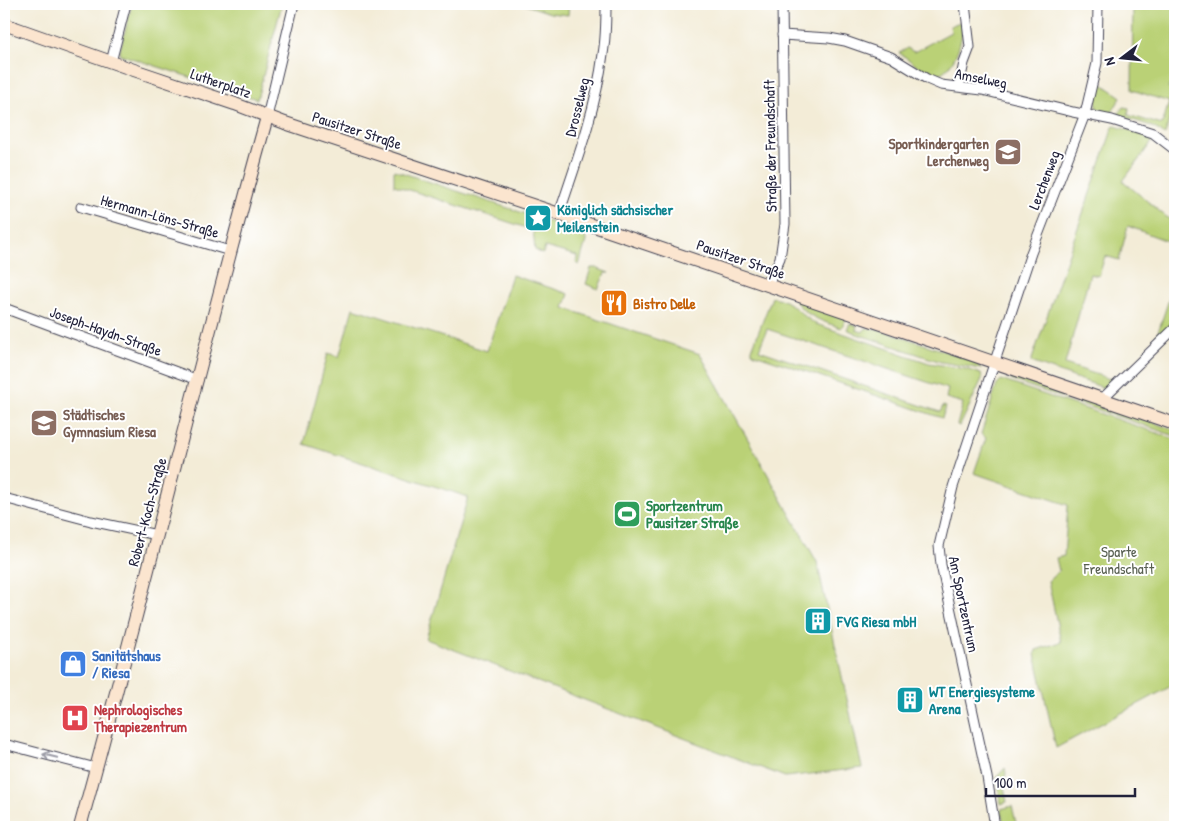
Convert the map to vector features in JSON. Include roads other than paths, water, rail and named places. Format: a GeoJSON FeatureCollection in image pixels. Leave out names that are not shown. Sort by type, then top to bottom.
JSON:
{"type":"FeatureCollection","features":[{"type":"Feature","properties":{"kind":"street"},"geometry":{"type":"LineString","coordinates":[[4,24],[111,62],[126,4]]}},
{"type":"Feature","properties":{"kind":"street","name":"Lutherplatz"},"geometry":{"type":"LineString","coordinates":[[111,62],[235,104],[267,117],[294,4]]}},
{"type":"Feature","properties":{"kind":"street","name":"Drosselweg"},"geometry":{"type":"LineString","coordinates":[[559,214],[587,131],[595,100],[604,52],[606,4]]}},
{"type":"Feature","properties":{"kind":"street","name":"Straße der Freundschaft"},"geometry":{"type":"LineString","coordinates":[[768,285],[780,258],[785,224],[782,4]]}},
{"type":"Feature","properties":{"kind":"street"},"geometry":{"type":"LineString","coordinates":[[959,86],[970,47],[965,4]]}},
{"type":"Feature","properties":{"kind":"street","name":"Lerchenweg"},"geometry":{"type":"LineString","coordinates":[[995,362],[1034,245],[1085,114],[1097,62],[1098,4]]}},
{"type":"Feature","properties":{"kind":"street","name":"Amselweg"},"geometry":{"type":"LineString","coordinates":[[782,35],[845,41],[891,57],[941,85],[959,86],[1085,114],[1148,131],[1175,150]]}},
{"type":"Feature","properties":{"kind":"street","name":"Pausitzer Straße"},"geometry":{"type":"LineString","coordinates":[[267,117],[559,214],[1175,424]]}},
{"type":"Feature","properties":{"kind":"street","name":"Robert-Koch-Straße"},"geometry":{"type":"LineString","coordinates":[[80,827],[198,380],[230,251],[267,117]]}},
{"type":"Feature","properties":{"kind":"street","name":"Hermann-Löns-Straße"},"geometry":{"type":"LineString","coordinates":[[81,207],[230,251]]}},
{"type":"Feature","properties":{"kind":"street","name":"Joseph-Haydn-Straße"},"geometry":{"type":"LineString","coordinates":[[4,308],[198,380]]}},
{"type":"Feature","properties":{"kind":"street"},"geometry":{"type":"LineString","coordinates":[[1103,398],[1175,328]]}},
{"type":"Feature","properties":{"kind":"street","name":"Am Sportzentrum"},"geometry":{"type":"LineString","coordinates":[[995,362],[954,487],[938,546],[987,777],[995,827]]}},
{"type":"Feature","properties":{"kind":"street"},"geometry":{"type":"LineString","coordinates":[[4,498],[91,521],[157,535]]}},
{"type":"Feature","properties":{"kind":"street"},"geometry":{"type":"LineString","coordinates":[[4,744],[96,768]]}},
{"type":"Feature","properties":{"kind":"place","name":"Sportkindergarten Lerchenweg"},"geometry":{"type":"Point","coordinates":[1008,152]}},
{"type":"Feature","properties":{"kind":"place","name":"Königlich sächsischer Meilenstein"},"geometry":{"type":"Point","coordinates":[538,218]}},
{"type":"Feature","properties":{"kind":"place","name":"Bistro Delle"},"geometry":{"type":"Point","coordinates":[614,303]}},
{"type":"Feature","properties":{"kind":"place","name":"Städtisches Gymnasium Riesa"},"geometry":{"type":"Point","coordinates":[44,423]}},
{"type":"Feature","properties":{"kind":"place","name":"Sportzentrum Pausitzer Straße"},"geometry":{"type":"Point","coordinates":[627,514]}},
{"type":"Feature","properties":{"kind":"place","name":"FVG Riesa mbH"},"geometry":{"type":"Point","coordinates":[818,621]}},
{"type":"Feature","properties":{"kind":"place","name":"Sanitätshaus / Riesa"},"geometry":{"type":"Point","coordinates":[73,664]}},
{"type":"Feature","properties":{"kind":"place","name":"WT Energiesysteme Arena"},"geometry":{"type":"Point","coordinates":[910,700]}},
{"type":"Feature","properties":{"kind":"place","name":"Nephrologisches Therapiezentrum"},"geometry":{"type":"Point","coordinates":[75,718]}},
{"type":"Feature","properties":{"kind":"park label","name":"Sparte Freundschaft"},"geometry":{"type":"Point","coordinates":[1119,560]}}]}
